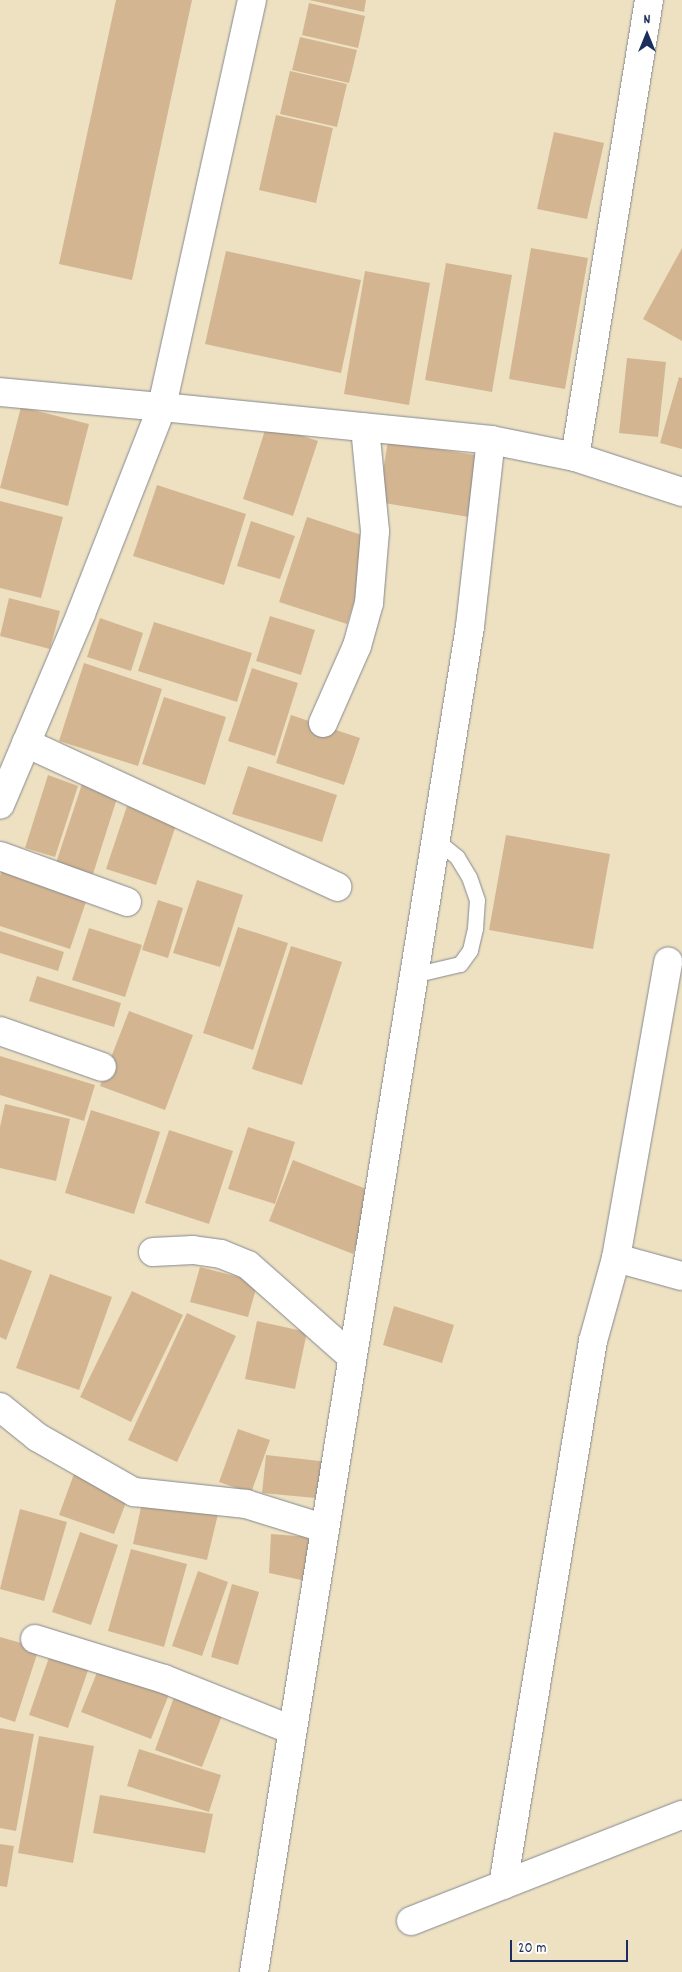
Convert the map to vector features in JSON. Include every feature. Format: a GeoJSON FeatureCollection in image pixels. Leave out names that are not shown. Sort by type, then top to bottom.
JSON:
{"type":"FeatureCollection","features":[{"type":"Feature","properties":{"kind":"street"},"geometry":{"type":"LineString","coordinates":[[0,805],[81,614],[162,407],[252,0]]}},
{"type":"Feature","properties":{"kind":"street"},"geometry":{"type":"LineString","coordinates":[[575,457],[649,0]]}},
{"type":"Feature","properties":{"kind":"street"},"geometry":{"type":"LineString","coordinates":[[0,392],[491,440],[575,457],[682,492]]}},
{"type":"Feature","properties":{"kind":"street"},"geometry":{"type":"LineString","coordinates":[[323,723],[357,646],[369,603],[375,531],[365,427]]}},
{"type":"Feature","properties":{"kind":"street"},"geometry":{"type":"LineString","coordinates":[[254,1972],[323,1528],[470,626],[491,440]]}},
{"type":"Feature","properties":{"kind":"street"},"geometry":{"type":"LineString","coordinates":[[26,744],[337,887]]}},
{"type":"Feature","properties":{"kind":"street"},"geometry":{"type":"LineString","coordinates":[[0,856],[127,902]]}},
{"type":"Feature","properties":{"kind":"street"},"geometry":{"type":"LineString","coordinates":[[503,1885],[593,1342],[616,1258],[668,962]]}},
{"type":"Feature","properties":{"kind":"street"},"geometry":{"type":"LineString","coordinates":[[0,1031],[102,1067]]}},
{"type":"Feature","properties":{"kind":"street"},"geometry":{"type":"LineString","coordinates":[[153,1252],[202,1251],[221,1254],[248,1265],[351,1356]]}},
{"type":"Feature","properties":{"kind":"street"},"geometry":{"type":"LineString","coordinates":[[616,1258],[682,1276]]}},
{"type":"Feature","properties":{"kind":"street"},"geometry":{"type":"LineString","coordinates":[[0,1407],[37,1437],[134,1492],[246,1504],[323,1528]]}},
{"type":"Feature","properties":{"kind":"street"},"geometry":{"type":"LineString","coordinates":[[35,1638],[164,1679],[292,1730]]}},
{"type":"Feature","properties":{"kind":"street"},"geometry":{"type":"LineString","coordinates":[[411,1921],[682,1815]]}},
{"type":"Feature","properties":{"kind":"lane"},"geometry":{"type":"LineString","coordinates":[[413,975],[460,964],[470,950],[475,928],[477,900],[469,877],[457,858],[435,839]]}},
{"type":"Feature","properties":{"kind":"building"},"geometry":{"type":"Polygon","coordinates":[[[116,0],[192,0],[132,280],[59,264],[116,0]]]}},
{"type":"Feature","properties":{"kind":"building"},"geometry":{"type":"Polygon","coordinates":[[[309,0],[366,0],[364,12],[309,0]]]}},
{"type":"Feature","properties":{"kind":"building"},"geometry":{"type":"Polygon","coordinates":[[[309,3],[365,16],[358,48],[302,35],[309,3]]]}},
{"type":"Feature","properties":{"kind":"building"},"geometry":{"type":"Polygon","coordinates":[[[300,37],[357,50],[349,83],[292,70],[300,37]]]}},
{"type":"Feature","properties":{"kind":"building"},"geometry":{"type":"Polygon","coordinates":[[[290,71],[347,84],[337,127],[280,114],[290,71]]]}},
{"type":"Feature","properties":{"kind":"building"},"geometry":{"type":"Polygon","coordinates":[[[276,115],[333,128],[316,203],[259,190],[276,115]]]}},
{"type":"Feature","properties":{"kind":"building"},"geometry":{"type":"Polygon","coordinates":[[[554,132],[604,143],[587,219],[537,209],[554,132]]]}},
{"type":"Feature","properties":{"kind":"building"},"geometry":{"type":"Polygon","coordinates":[[[531,248],[588,258],[565,389],[509,379],[531,248]]]}},
{"type":"Feature","properties":{"kind":"building"},"geometry":{"type":"Polygon","coordinates":[[[682,248],[682,341],[643,319],[682,248]]]}},
{"type":"Feature","properties":{"kind":"building"},"geometry":{"type":"Polygon","coordinates":[[[226,251],[361,280],[341,373],[205,344],[226,251]]]}},
{"type":"Feature","properties":{"kind":"building"},"geometry":{"type":"Polygon","coordinates":[[[446,263],[512,275],[492,392],[425,380],[446,263]]]}},
{"type":"Feature","properties":{"kind":"building"},"geometry":{"type":"Polygon","coordinates":[[[365,271],[430,283],[409,405],[344,394],[365,271]]]}},
{"type":"Feature","properties":{"kind":"building"},"geometry":{"type":"Polygon","coordinates":[[[627,358],[666,362],[658,437],[619,433],[627,358]]]}},
{"type":"Feature","properties":{"kind":"building"},"geometry":{"type":"Polygon","coordinates":[[[679,377],[682,378],[682,449],[660,443],[679,377]]]}},
{"type":"Feature","properties":{"kind":"building"},"geometry":{"type":"Polygon","coordinates":[[[21,407],[89,424],[68,506],[0,488],[21,407]]]}},
{"type":"Feature","properties":{"kind":"building"},"geometry":{"type":"Polygon","coordinates":[[[267,424],[318,441],[293,516],[243,499],[267,424]]]}},
{"type":"Feature","properties":{"kind":"building"},"geometry":{"type":"Polygon","coordinates":[[[388,441],[481,456],[469,517],[378,502],[388,441]]]}},
{"type":"Feature","properties":{"kind":"building"},"geometry":{"type":"Polygon","coordinates":[[[157,485],[246,514],[224,585],[133,556],[157,485]]]}},
{"type":"Feature","properties":{"kind":"building"},"geometry":{"type":"Polygon","coordinates":[[[0,501],[63,517],[41,598],[0,588],[0,501]]]}},
{"type":"Feature","properties":{"kind":"building"},"geometry":{"type":"Polygon","coordinates":[[[307,517],[374,539],[347,624],[279,602],[307,517]]]}},
{"type":"Feature","properties":{"kind":"building"},"geometry":{"type":"Polygon","coordinates":[[[251,521],[295,536],[280,579],[237,566],[251,521]]]}},
{"type":"Feature","properties":{"kind":"building"},"geometry":{"type":"Polygon","coordinates":[[[9,598],[60,611],[50,649],[0,636],[9,598]]]}},
{"type":"Feature","properties":{"kind":"building"},"geometry":{"type":"Polygon","coordinates":[[[270,616],[315,630],[301,675],[256,661],[270,616]]]}},
{"type":"Feature","properties":{"kind":"building"},"geometry":{"type":"Polygon","coordinates":[[[100,618],[143,633],[131,671],[87,657],[100,618]]]}},
{"type":"Feature","properties":{"kind":"building"},"geometry":{"type":"Polygon","coordinates":[[[154,622],[252,653],[237,702],[138,671],[154,622]]]}},
{"type":"Feature","properties":{"kind":"building"},"geometry":{"type":"Polygon","coordinates":[[[84,663],[162,689],[138,766],[59,741],[84,663]]]}},
{"type":"Feature","properties":{"kind":"building"},"geometry":{"type":"Polygon","coordinates":[[[252,668],[298,683],[275,756],[228,741],[252,668]]]}},
{"type":"Feature","properties":{"kind":"building"},"geometry":{"type":"Polygon","coordinates":[[[164,697],[226,717],[205,785],[142,764],[164,697]]]}},
{"type":"Feature","properties":{"kind":"building"},"geometry":{"type":"Polygon","coordinates":[[[291,715],[360,738],[344,785],[276,763],[291,715]]]}},
{"type":"Feature","properties":{"kind":"building"},"geometry":{"type":"Polygon","coordinates":[[[248,766],[337,795],[322,842],[232,814],[248,766]]]}},
{"type":"Feature","properties":{"kind":"building"},"geometry":{"type":"Polygon","coordinates":[[[48,775],[78,786],[55,857],[25,848],[48,775]]]}},
{"type":"Feature","properties":{"kind":"building"},"geometry":{"type":"Polygon","coordinates":[[[83,781],[119,792],[93,874],[56,863],[83,781]]]}},
{"type":"Feature","properties":{"kind":"building"},"geometry":{"type":"Polygon","coordinates":[[[127,806],[177,822],[156,885],[106,869],[127,806]]]}},
{"type":"Feature","properties":{"kind":"building"},"geometry":{"type":"Polygon","coordinates":[[[506,835],[610,854],[593,949],[489,930],[506,835]]]}},
{"type":"Feature","properties":{"kind":"building"},"geometry":{"type":"Polygon","coordinates":[[[3,865],[89,893],[70,949],[0,926],[0,876],[3,865]]]}},
{"type":"Feature","properties":{"kind":"building"},"geometry":{"type":"Polygon","coordinates":[[[197,880],[243,895],[220,967],[173,953],[197,880]]]}},
{"type":"Feature","properties":{"kind":"building"},"geometry":{"type":"Polygon","coordinates":[[[158,900],[183,908],[168,958],[142,950],[158,900]]]}},
{"type":"Feature","properties":{"kind":"building"},"geometry":{"type":"Polygon","coordinates":[[[238,927],[288,943],[253,1050],[203,1033],[238,927]]]}},
{"type":"Feature","properties":{"kind":"building"},"geometry":{"type":"Polygon","coordinates":[[[89,928],[142,945],[125,997],[72,980],[89,928]]]}},
{"type":"Feature","properties":{"kind":"building"},"geometry":{"type":"Polygon","coordinates":[[[0,931],[64,952],[58,971],[0,953],[0,931]]]}},
{"type":"Feature","properties":{"kind":"building"},"geometry":{"type":"Polygon","coordinates":[[[291,946],[342,962],[302,1085],[252,1069],[291,946]]]}},
{"type":"Feature","properties":{"kind":"building"},"geometry":{"type":"Polygon","coordinates":[[[37,976],[121,1003],[114,1027],[29,1001],[37,976]]]}},
{"type":"Feature","properties":{"kind":"building"},"geometry":{"type":"Polygon","coordinates":[[[129,1011],[193,1035],[165,1110],[100,1086],[129,1011]]]}},
{"type":"Feature","properties":{"kind":"building"},"geometry":{"type":"Polygon","coordinates":[[[0,1056],[95,1085],[84,1121],[0,1095],[0,1056]]]}},
{"type":"Feature","properties":{"kind":"building"},"geometry":{"type":"Polygon","coordinates":[[[5,1104],[70,1119],[56,1181],[0,1168],[0,1127],[5,1104]]]}},
{"type":"Feature","properties":{"kind":"building"},"geometry":{"type":"Polygon","coordinates":[[[91,1110],[160,1132],[134,1214],[65,1193],[91,1110]]]}},
{"type":"Feature","properties":{"kind":"building"},"geometry":{"type":"Polygon","coordinates":[[[248,1127],[295,1142],[275,1204],[228,1189],[248,1127]]]}},
{"type":"Feature","properties":{"kind":"building"},"geometry":{"type":"Polygon","coordinates":[[[169,1130],[233,1151],[209,1224],[145,1203],[169,1130]]]}},
{"type":"Feature","properties":{"kind":"building"},"geometry":{"type":"Polygon","coordinates":[[[293,1160],[374,1192],[353,1254],[269,1221],[293,1160]]]}},
{"type":"Feature","properties":{"kind":"building"},"geometry":{"type":"Polygon","coordinates":[[[0,1259],[32,1271],[6,1340],[0,1337],[0,1259]]]}},
{"type":"Feature","properties":{"kind":"building"},"geometry":{"type":"Polygon","coordinates":[[[200,1267],[258,1282],[248,1317],[190,1302],[200,1267]]]}},
{"type":"Feature","properties":{"kind":"building"},"geometry":{"type":"Polygon","coordinates":[[[50,1274],[112,1297],[79,1390],[16,1368],[50,1274]]]}},
{"type":"Feature","properties":{"kind":"building"},"geometry":{"type":"Polygon","coordinates":[[[132,1291],[183,1315],[131,1422],[80,1397],[132,1291]]]}},
{"type":"Feature","properties":{"kind":"building"},"geometry":{"type":"Polygon","coordinates":[[[394,1306],[454,1325],[442,1363],[383,1345],[394,1306]]]}},
{"type":"Feature","properties":{"kind":"building"},"geometry":{"type":"Polygon","coordinates":[[[187,1313],[236,1336],[177,1462],[128,1440],[187,1313]]]}},
{"type":"Feature","properties":{"kind":"building"},"geometry":{"type":"Polygon","coordinates":[[[257,1321],[307,1332],[295,1389],[245,1379],[257,1321]]]}},
{"type":"Feature","properties":{"kind":"building"},"geometry":{"type":"Polygon","coordinates":[[[238,1429],[270,1440],[251,1493],[219,1482],[238,1429]]]}},
{"type":"Feature","properties":{"kind":"building"},"geometry":{"type":"Polygon","coordinates":[[[266,1455],[329,1462],[326,1499],[262,1493],[266,1455]]]}},
{"type":"Feature","properties":{"kind":"building"},"geometry":{"type":"Polygon","coordinates":[[[75,1471],[130,1492],[114,1534],[59,1515],[75,1471]]]}},
{"type":"Feature","properties":{"kind":"building"},"geometry":{"type":"Polygon","coordinates":[[[143,1498],[218,1514],[207,1560],[133,1544],[143,1498]]]}},
{"type":"Feature","properties":{"kind":"building"},"geometry":{"type":"Polygon","coordinates":[[[20,1509],[67,1522],[44,1601],[0,1589],[20,1509]]]}},
{"type":"Feature","properties":{"kind":"building"},"geometry":{"type":"Polygon","coordinates":[[[80,1532],[118,1545],[91,1625],[52,1612],[80,1532]]]}},
{"type":"Feature","properties":{"kind":"building"},"geometry":{"type":"Polygon","coordinates":[[[271,1534],[310,1537],[306,1581],[269,1573],[271,1534]]]}},
{"type":"Feature","properties":{"kind":"building"},"geometry":{"type":"Polygon","coordinates":[[[131,1549],[187,1564],[164,1647],[108,1631],[131,1549]]]}},
{"type":"Feature","properties":{"kind":"building"},"geometry":{"type":"Polygon","coordinates":[[[198,1571],[228,1582],[202,1656],[172,1646],[198,1571]]]}},
{"type":"Feature","properties":{"kind":"building"},"geometry":{"type":"Polygon","coordinates":[[[232,1584],[259,1592],[238,1665],[211,1657],[232,1584]]]}},
{"type":"Feature","properties":{"kind":"building"},"geometry":{"type":"Polygon","coordinates":[[[0,1637],[39,1648],[15,1722],[0,1717],[0,1637]]]}},
{"type":"Feature","properties":{"kind":"building"},"geometry":{"type":"Polygon","coordinates":[[[53,1646],[92,1659],[68,1728],[29,1715],[53,1646]]]}},
{"type":"Feature","properties":{"kind":"building"},"geometry":{"type":"Polygon","coordinates":[[[100,1665],[172,1687],[151,1739],[81,1712],[100,1665]]]}},
{"type":"Feature","properties":{"kind":"building"},"geometry":{"type":"Polygon","coordinates":[[[178,1686],[225,1708],[202,1767],[155,1750],[178,1686]]]}},
{"type":"Feature","properties":{"kind":"building"},"geometry":{"type":"Polygon","coordinates":[[[0,1728],[34,1734],[16,1831],[0,1828],[0,1728]]]}},
{"type":"Feature","properties":{"kind":"building"},"geometry":{"type":"Polygon","coordinates":[[[39,1736],[94,1746],[73,1863],[18,1853],[39,1736]]]}},
{"type":"Feature","properties":{"kind":"building"},"geometry":{"type":"Polygon","coordinates":[[[139,1749],[221,1775],[209,1812],[127,1786],[139,1749]]]}},
{"type":"Feature","properties":{"kind":"building"},"geometry":{"type":"Polygon","coordinates":[[[100,1795],[213,1814],[205,1853],[93,1833],[100,1795]]]}},
{"type":"Feature","properties":{"kind":"building"},"geometry":{"type":"Polygon","coordinates":[[[0,1844],[14,1846],[7,1887],[0,1886],[0,1844]]]}}]}
